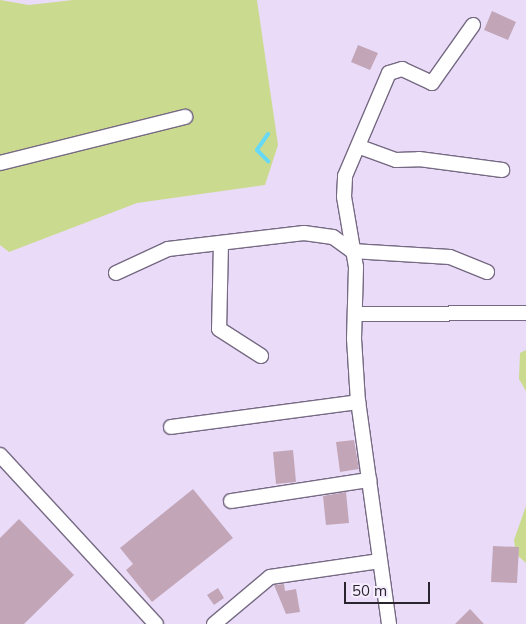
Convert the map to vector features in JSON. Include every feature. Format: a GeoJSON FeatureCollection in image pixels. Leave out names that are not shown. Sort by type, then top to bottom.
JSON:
{"type":"FeatureCollection","features":[{"type":"Feature","properties":{"kind":"street"},"geometry":{"type":"LineString","coordinates":[[389,624],[358,402],[354,314],[356,267],[352,251],[344,186],[389,73],[402,70],[432,84],[473,25]]}},
{"type":"Feature","properties":{"kind":"street"},"geometry":{"type":"LineString","coordinates":[[0,164],[186,117]]}},
{"type":"Feature","properties":{"kind":"street"},"geometry":{"type":"LineString","coordinates":[[360,147],[396,160],[419,159],[502,170]]}},
{"type":"Feature","properties":{"kind":"street"},"geometry":{"type":"LineString","coordinates":[[116,273],[168,248],[304,233],[333,237],[352,251],[450,257],[487,272]]}},
{"type":"Feature","properties":{"kind":"street"},"geometry":{"type":"LineString","coordinates":[[221,243],[218,329],[261,356]]}},
{"type":"Feature","properties":{"kind":"street"},"geometry":{"type":"LineString","coordinates":[[354,314],[526,313]]}},
{"type":"Feature","properties":{"kind":"street"},"geometry":{"type":"LineString","coordinates":[[171,427],[358,402]]}},
{"type":"Feature","properties":{"kind":"street"},"geometry":{"type":"LineString","coordinates":[[0,455],[156,624]]}},
{"type":"Feature","properties":{"kind":"street"},"geometry":{"type":"LineString","coordinates":[[231,501],[369,480]]}},
{"type":"Feature","properties":{"kind":"street"},"geometry":{"type":"LineString","coordinates":[[214,624],[270,577],[380,561]]}},
{"type":"Feature","properties":{"kind":"green space"},"geometry":{"type":"Polygon","coordinates":[[[0,0],[29,5],[73,0],[257,0],[278,145],[265,185],[137,203],[9,252],[0,245],[0,0]]]}},
{"type":"Feature","properties":{"kind":"green space"},"geometry":{"type":"Polygon","coordinates":[[[526,350],[526,391],[519,379],[520,353],[526,350]]]}},
{"type":"Feature","properties":{"kind":"green space"},"geometry":{"type":"Polygon","coordinates":[[[526,506],[526,563],[516,554],[514,540],[526,506]]]}},
{"type":"Feature","properties":{"kind":"building"},"geometry":{"type":"Polygon","coordinates":[[[492,11],[516,22],[508,40],[484,30],[492,11]]]}},
{"type":"Feature","properties":{"kind":"building"},"geometry":{"type":"Polygon","coordinates":[[[358,45],[378,53],[370,70],[351,62],[358,45]]]}},
{"type":"Feature","properties":{"kind":"building"},"geometry":{"type":"Polygon","coordinates":[[[354,440],[359,469],[340,472],[336,442],[354,440]]]}},
{"type":"Feature","properties":{"kind":"building"},"geometry":{"type":"Polygon","coordinates":[[[293,450],[296,482],[276,484],[273,452],[293,450]]]}},
{"type":"Feature","properties":{"kind":"building"},"geometry":{"type":"Polygon","coordinates":[[[193,489],[233,538],[152,602],[126,570],[133,564],[120,548],[193,489]]]}},
{"type":"Feature","properties":{"kind":"building"},"geometry":{"type":"Polygon","coordinates":[[[346,492],[349,523],[326,525],[323,496],[346,492]]]}},
{"type":"Feature","properties":{"kind":"building"},"geometry":{"type":"Polygon","coordinates":[[[19,519],[74,575],[24,624],[0,624],[0,538],[19,519]]]}},
{"type":"Feature","properties":{"kind":"building"},"geometry":{"type":"Polygon","coordinates":[[[493,546],[519,547],[517,583],[491,582],[493,546]]]}},
{"type":"Feature","properties":{"kind":"building"},"geometry":{"type":"Polygon","coordinates":[[[284,584],[285,591],[296,589],[300,612],[286,614],[274,585],[284,584]]]}},
{"type":"Feature","properties":{"kind":"building"},"geometry":{"type":"Polygon","coordinates":[[[218,588],[224,598],[214,605],[207,595],[218,588]]]}},
{"type":"Feature","properties":{"kind":"building"},"geometry":{"type":"Polygon","coordinates":[[[470,609],[484,624],[455,624],[470,609]]]}},
{"type":"Feature","properties":{"kind":"waterway"},"geometry":{"type":"LineString","coordinates":[[268,134],[257,150],[268,161]]}}]}
